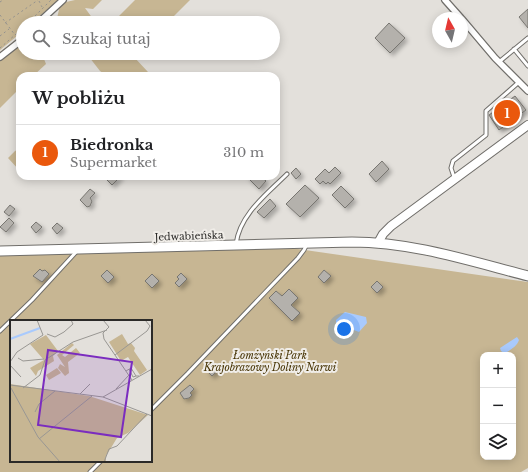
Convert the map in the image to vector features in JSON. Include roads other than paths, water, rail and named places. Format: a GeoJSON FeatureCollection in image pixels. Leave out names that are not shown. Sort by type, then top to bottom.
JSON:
{"type":"FeatureCollection","features":[{"type":"Feature","properties":{"kind":"main road"},"geometry":{"type":"LineString","coordinates":[[378,243],[379,239],[391,226],[528,125]]}},
{"type":"Feature","properties":{"kind":"main road","name":"Jedwabieńska"},"geometry":{"type":"LineString","coordinates":[[0,251],[378,243],[425,250],[528,276]]}},
{"type":"Feature","properties":{"kind":"street"},"geometry":{"type":"LineString","coordinates":[[46,16],[63,0]]}},
{"type":"Feature","properties":{"kind":"street"},"geometry":{"type":"LineString","coordinates":[[445,0],[456,12]]}},
{"type":"Feature","properties":{"kind":"street"},"geometry":{"type":"LineString","coordinates":[[468,26],[499,62],[528,91]]}},
{"type":"Feature","properties":{"kind":"street"},"geometry":{"type":"LineString","coordinates":[[0,57],[16,44]]}},
{"type":"Feature","properties":{"kind":"lane"},"geometry":{"type":"LineString","coordinates":[[499,62],[528,38]]}},
{"type":"Feature","properties":{"kind":"lane"},"geometry":{"type":"LineString","coordinates":[[514,50],[528,66]]}},
{"type":"Feature","properties":{"kind":"lane"},"geometry":{"type":"LineString","coordinates":[[455,179],[451,168],[453,161],[486,135],[486,111],[519,82]]}},
{"type":"Feature","properties":{"kind":"lane"},"geometry":{"type":"LineString","coordinates":[[235,246],[238,231],[249,212],[287,174]]}},
{"type":"Feature","properties":{"kind":"lane"},"geometry":{"type":"LineString","coordinates":[[152,409],[298,258],[307,244]]}},
{"type":"Feature","properties":{"kind":"lane"},"geometry":{"type":"LineString","coordinates":[[11,320],[78,250]]}},
{"type":"Feature","properties":{"kind":"lane"},"geometry":{"type":"LineString","coordinates":[[0,331],[10,321]]}},
{"type":"Feature","properties":{"kind":"lane"},"geometry":{"type":"LineString","coordinates":[[90,472],[100,462]]}},
{"type":"Feature","properties":{"kind":"water"},"geometry":{"type":"Polygon","coordinates":[[[345,312],[366,317],[367,323],[359,332],[336,323],[336,320],[345,312]]]}},
{"type":"Feature","properties":{"kind":"water"},"geometry":{"type":"Polygon","coordinates":[[[517,337],[519,340],[517,344],[509,351],[502,352],[500,348],[517,337]]]}},
{"type":"Feature","properties":{"kind":"place","name":"Biedronka"},"geometry":{"type":"Point","coordinates":[507,113]}},
{"type":"Feature","properties":{"kind":"park label","name":"Łomżyński Park Krajobrazowy Doliny Narwi"},"geometry":{"type":"Point","coordinates":[270,360]}}]}
